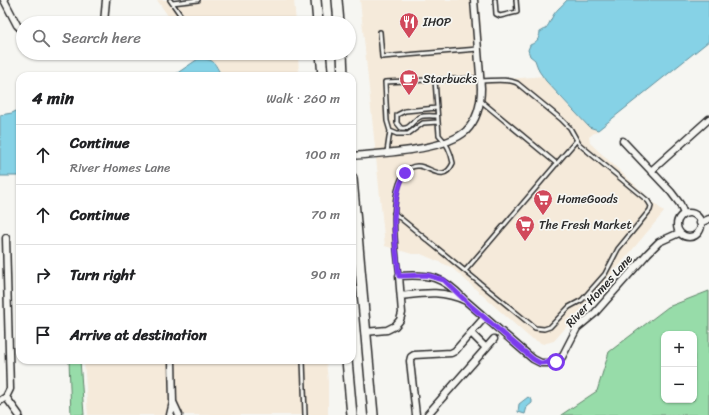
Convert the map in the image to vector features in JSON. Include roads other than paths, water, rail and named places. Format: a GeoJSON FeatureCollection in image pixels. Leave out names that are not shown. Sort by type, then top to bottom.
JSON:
{"type":"FeatureCollection","features":[{"type":"Feature","properties":{"kind":"main road"},"geometry":{"type":"LineString","coordinates":[[316,0],[317,16]]}},
{"type":"Feature","properties":{"kind":"main road"},"geometry":{"type":"LineString","coordinates":[[337,0],[338,16]]}},
{"type":"Feature","properties":{"kind":"main road"},"geometry":{"type":"LineString","coordinates":[[322,60],[323,72]]}},
{"type":"Feature","properties":{"kind":"main road"},"geometry":{"type":"LineString","coordinates":[[343,60],[344,72]]}},
{"type":"Feature","properties":{"kind":"main road"},"geometry":{"type":"LineString","coordinates":[[356,222],[372,415]]}},
{"type":"Feature","properties":{"kind":"main road"},"geometry":{"type":"LineString","coordinates":[[347,364],[352,415]]}},
{"type":"Feature","properties":{"kind":"street"},"geometry":{"type":"LineString","coordinates":[[4,0],[16,23]]}},
{"type":"Feature","properties":{"kind":"street"},"geometry":{"type":"LineString","coordinates":[[104,16],[106,0]]}},
{"type":"Feature","properties":{"kind":"street"},"geometry":{"type":"LineString","coordinates":[[356,156],[435,145],[446,142],[465,131],[474,120],[481,101],[481,79],[474,0]]}},
{"type":"Feature","properties":{"kind":"street"},"geometry":{"type":"LineString","coordinates":[[651,171],[709,119]]}},
{"type":"Feature","properties":{"kind":"street"},"geometry":{"type":"LineString","coordinates":[[622,141],[671,192],[680,204],[684,214]]}},
{"type":"Feature","properties":{"kind":"street"},"geometry":{"type":"LineString","coordinates":[[679,233],[677,229],[678,218],[684,214],[695,214],[700,223]]}},
{"type":"Feature","properties":{"kind":"street","name":"River Homes Lane"},"geometry":{"type":"LineString","coordinates":[[401,296],[437,293],[448,294],[466,302],[533,359],[540,363],[556,362],[562,357],[576,328],[594,314],[649,251],[659,242],[679,233],[687,237],[694,236],[700,230],[700,223],[709,218]]}},
{"type":"Feature","properties":{"kind":"street"},"geometry":{"type":"LineString","coordinates":[[6,238],[10,389],[3,399],[19,415]]}},
{"type":"Feature","properties":{"kind":"street"},"geometry":{"type":"LineString","coordinates":[[366,332],[387,330],[395,326],[400,320],[402,313],[399,276],[426,275],[444,280],[466,302]]}},
{"type":"Feature","properties":{"kind":"street"},"geometry":{"type":"LineString","coordinates":[[416,415],[410,361],[411,357],[451,353],[455,351],[484,318]]}},
{"type":"Feature","properties":{"kind":"street"},"geometry":{"type":"LineString","coordinates":[[470,333],[486,348]]}},
{"type":"Feature","properties":{"kind":"street"},"geometry":{"type":"LineString","coordinates":[[422,415],[428,415],[494,339]]}},
{"type":"Feature","properties":{"kind":"street"},"geometry":{"type":"LineString","coordinates":[[170,415],[173,402],[172,364]]}},
{"type":"Feature","properties":{"kind":"street"},"geometry":{"type":"LineString","coordinates":[[173,402],[179,415]]}},
{"type":"Feature","properties":{"kind":"lane"},"geometry":{"type":"LineString","coordinates":[[171,2],[198,0]]}},
{"type":"Feature","properties":{"kind":"lane"},"geometry":{"type":"LineString","coordinates":[[495,0],[496,14],[500,16],[517,12],[516,0]]}},
{"type":"Feature","properties":{"kind":"lane"},"geometry":{"type":"LineString","coordinates":[[171,2],[181,16]]}},
{"type":"Feature","properties":{"kind":"lane"},"geometry":{"type":"LineString","coordinates":[[380,32],[382,57],[478,49]]}},
{"type":"Feature","properties":{"kind":"lane"},"geometry":{"type":"LineString","coordinates":[[387,152],[390,131],[387,121],[385,82],[481,79],[512,81],[518,83],[562,119],[570,128],[576,141],[648,201],[651,206],[650,210],[618,249],[605,274],[582,300],[570,307],[550,327],[544,329],[535,328],[394,213]]}},
{"type":"Feature","properties":{"kind":"lane"},"geometry":{"type":"LineString","coordinates":[[399,276],[394,213],[401,181],[405,173],[411,168],[421,166],[434,172],[444,173],[453,163],[446,142],[439,135],[435,80]]}},
{"type":"Feature","properties":{"kind":"lane"},"geometry":{"type":"LineString","coordinates":[[481,101],[557,164]]}},
{"type":"Feature","properties":{"kind":"lane"},"geometry":{"type":"LineString","coordinates":[[437,108],[405,111],[397,115],[397,121],[401,128],[405,129],[421,117],[437,116]]}},
{"type":"Feature","properties":{"kind":"lane"},"geometry":{"type":"LineString","coordinates":[[390,131],[397,134],[408,134],[423,123],[438,122]]}},
{"type":"Feature","properties":{"kind":"lane"},"geometry":{"type":"LineString","coordinates":[[465,271],[576,141]]}},
{"type":"Feature","properties":{"kind":"lane"},"geometry":{"type":"LineString","coordinates":[[303,364],[305,415]]}},
{"type":"Feature","properties":{"kind":"water"},"geometry":{"type":"Polygon","coordinates":[[[567,0],[709,0],[709,41],[598,130],[589,127],[546,81],[539,71],[535,60],[530,56],[528,50],[530,45],[539,37],[540,32],[547,27],[555,12],[567,0]]]}},
{"type":"Feature","properties":{"kind":"water"},"geometry":{"type":"Polygon","coordinates":[[[197,60],[208,60],[215,64],[220,72],[179,72],[197,60]]]}},
{"type":"Feature","properties":{"kind":"water"},"geometry":{"type":"Polygon","coordinates":[[[16,111],[16,176],[0,176],[0,115],[16,111]]]}},
{"type":"Feature","properties":{"kind":"water"},"geometry":{"type":"Polygon","coordinates":[[[528,397],[532,400],[532,403],[527,407],[525,414],[518,412],[519,404],[528,397]]]}},
{"type":"Feature","properties":{"kind":"place","name":"IHOP"},"geometry":{"type":"Point","coordinates":[409,39]}},
{"type":"Feature","properties":{"kind":"place","name":"Starbucks"},"geometry":{"type":"Point","coordinates":[409,96]}},
{"type":"Feature","properties":{"kind":"place","name":"HomeGoods"},"geometry":{"type":"Point","coordinates":[543,216]}},
{"type":"Feature","properties":{"kind":"place","name":"The Fresh Market"},"geometry":{"type":"Point","coordinates":[525,242]}}]}
